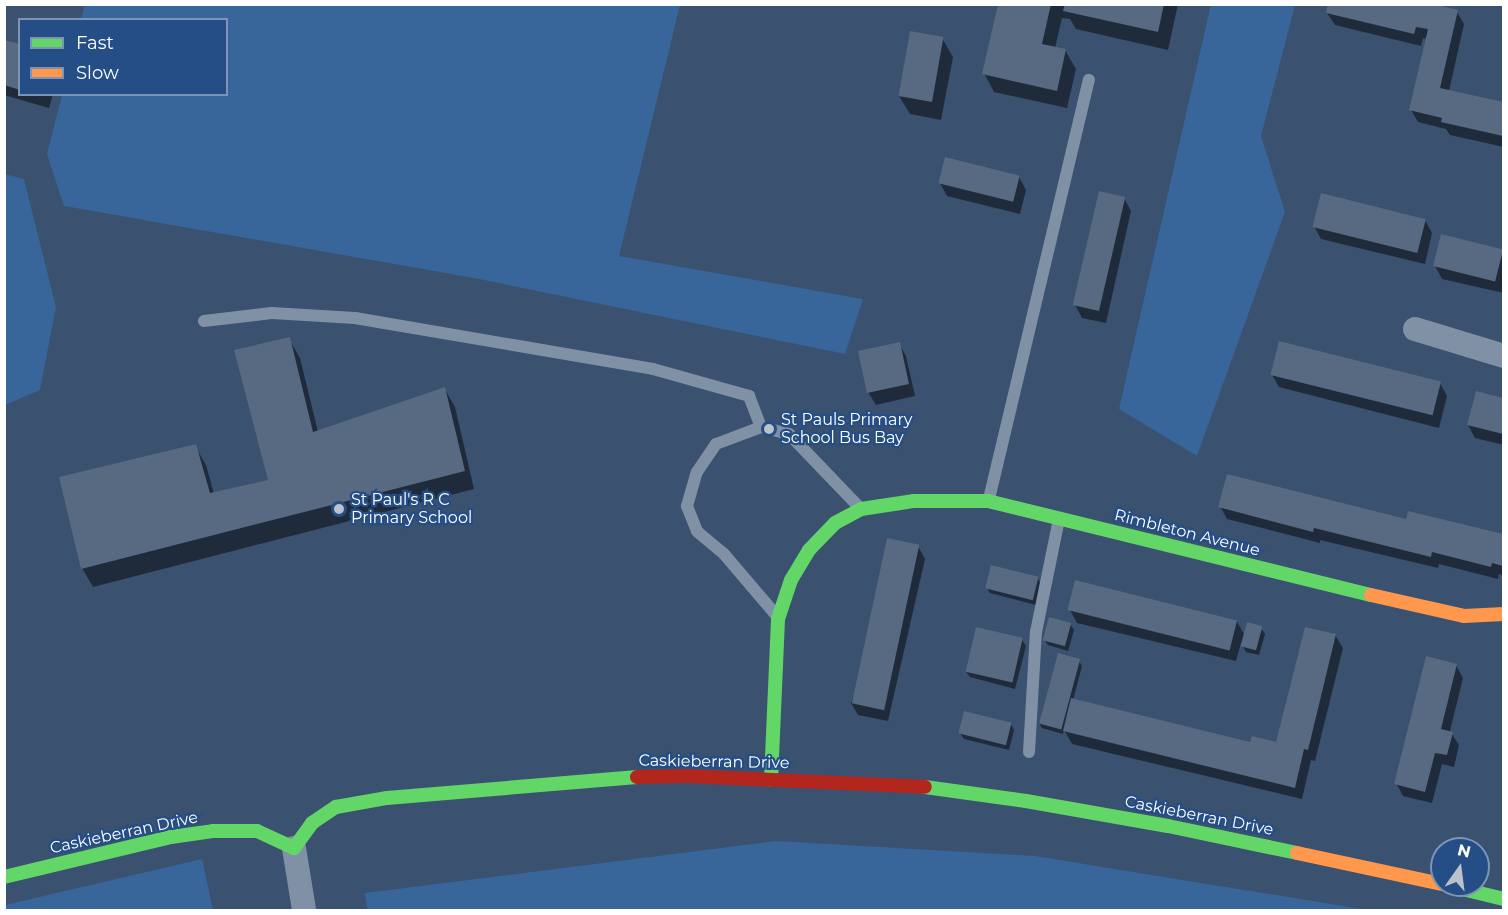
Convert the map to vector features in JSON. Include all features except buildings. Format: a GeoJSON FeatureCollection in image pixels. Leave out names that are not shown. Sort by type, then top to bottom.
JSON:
{"type":"FeatureCollection","features":[{"type":"Feature","properties":{"kind":"street"},"geometry":{"type":"LineString","coordinates":[[1415,329],[1503,356]]}},
{"type":"Feature","properties":{"kind":"street","name":"Rimbleton Avenue"},"geometry":{"type":"LineString","coordinates":[[771,780],[778,619],[791,580],[808,550],[835,523],[861,509],[914,501],[988,501],[1280,574],[1464,616],[1503,614]]}},
{"type":"Feature","properties":{"kind":"street","name":"Caskieberran Drive"},"geometry":{"type":"LineString","coordinates":[[4,877],[171,837],[213,831],[257,831],[294,848],[312,823],[336,807],[387,798],[614,777],[687,776],[907,785],[1026,801],[1214,835],[1430,882]]}},
{"type":"Feature","properties":{"kind":"street"},"geometry":{"type":"LineString","coordinates":[[294,848],[304,910]]}},
{"type":"Feature","properties":{"kind":"lane"},"geometry":{"type":"LineString","coordinates":[[988,501],[1089,80]]}},
{"type":"Feature","properties":{"kind":"lane"},"geometry":{"type":"LineString","coordinates":[[204,321],[272,313],[355,318],[642,367],[749,396],[761,427]]}},
{"type":"Feature","properties":{"kind":"lane"},"geometry":{"type":"LineString","coordinates":[[778,619],[724,555],[697,531],[687,506],[697,472],[716,444],[761,427],[789,434],[861,509]]}},
{"type":"Feature","properties":{"kind":"lane"},"geometry":{"type":"LineString","coordinates":[[1029,752],[1036,632],[1059,518]]}},
{"type":"Feature","properties":{"kind":"shaded area"},"geometry":{"type":"Polygon","coordinates":[[[1211,4],[1295,5],[1261,136],[1285,212],[1197,456],[1119,409],[1211,4]]]}},
{"type":"Feature","properties":{"kind":"shaded area"},"geometry":{"type":"Polygon","coordinates":[[[85,5],[680,5],[619,256],[863,299],[845,354],[474,278],[64,206],[47,154],[62,96],[228,96],[228,18],[81,18],[85,5]]]}},
{"type":"Feature","properties":{"kind":"shaded area"},"geometry":{"type":"Polygon","coordinates":[[[5,174],[24,179],[56,307],[40,390],[5,405],[5,174]]]}},
{"type":"Feature","properties":{"kind":"shaded area"},"geometry":{"type":"Polygon","coordinates":[[[776,841],[1035,856],[1368,910],[367,910],[365,893],[776,841]]]}},
{"type":"Feature","properties":{"kind":"shaded area"},"geometry":{"type":"Polygon","coordinates":[[[202,859],[213,910],[5,910],[5,905],[202,859]]]}},
{"type":"Feature","properties":{"kind":"traffic: fast"},"geometry":{"type":"LineString","coordinates":[[771,780],[778,619],[791,580],[809,550],[835,523],[861,509],[914,501],[988,501],[1371,595]]}},
{"type":"Feature","properties":{"kind":"traffic: fast"},"geometry":{"type":"LineString","coordinates":[[4,877],[171,837],[213,831],[257,831],[294,848],[312,823],[336,807],[387,798],[637,777]]}},
{"type":"Feature","properties":{"kind":"traffic: fast"},"geometry":{"type":"LineString","coordinates":[[925,787],[1026,801],[1168,826],[1297,853]]}},
{"type":"Feature","properties":{"kind":"traffic: fast"},"geometry":{"type":"LineString","coordinates":[[1490,896],[1504,899]]}},
{"type":"Feature","properties":{"kind":"traffic: slow"},"geometry":{"type":"LineString","coordinates":[[1371,595],[1464,616],[1504,614]]}},
{"type":"Feature","properties":{"kind":"traffic: slow"},"geometry":{"type":"LineString","coordinates":[[1297,853],[1430,881]]}},
{"type":"Feature","properties":{"kind":"traffic: jam"},"geometry":{"type":"LineString","coordinates":[[637,777],[687,776],[925,787]]}},
{"type":"Feature","properties":{"kind":"place","name":"St Pauls Primary School Bus Bay"},"geometry":{"type":"Point","coordinates":[769,429]}},
{"type":"Feature","properties":{"kind":"place","name":"St Paul's R C Primary School"},"geometry":{"type":"Point","coordinates":[339,509]}}]}
